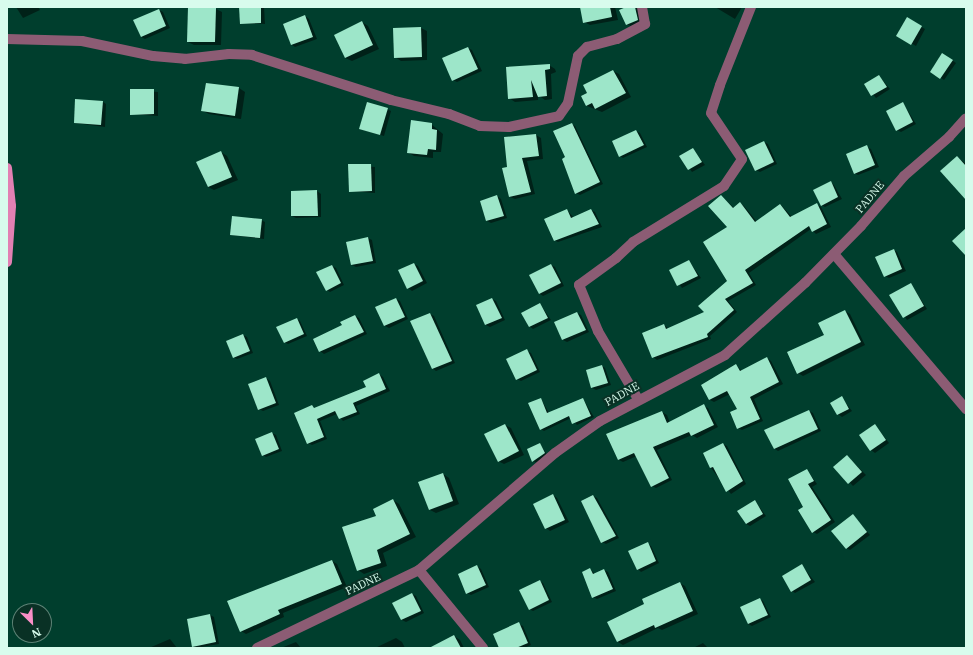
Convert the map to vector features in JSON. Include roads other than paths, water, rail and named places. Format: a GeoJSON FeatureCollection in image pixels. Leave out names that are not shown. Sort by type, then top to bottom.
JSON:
{"type":"FeatureCollection","features":[{"type":"Feature","properties":{"kind":"main road"},"geometry":{"type":"LineString","coordinates":[[7,168],[11,206],[7,262]]}},
{"type":"Feature","properties":{"kind":"street"},"geometry":{"type":"LineString","coordinates":[[7,39],[82,41],[153,56],[185,59],[229,54],[252,55],[391,100],[449,114],[480,126],[509,128],[559,116],[568,104],[578,56],[587,47],[617,39],[645,24],[642,7]]}},
{"type":"Feature","properties":{"kind":"street"},"geometry":{"type":"LineString","coordinates":[[638,399],[598,331],[579,285],[616,258],[639,238],[724,186],[742,159],[711,113],[720,85],[752,7]]}},
{"type":"Feature","properties":{"kind":"street","name":"PADNE"},"geometry":{"type":"LineString","coordinates":[[257,648],[419,570],[556,453],[600,421],[638,399],[725,354],[764,322],[834,254],[904,176],[948,138],[966,118]]}},
{"type":"Feature","properties":{"kind":"street"},"geometry":{"type":"LineString","coordinates":[[834,254],[966,409]]}},
{"type":"Feature","properties":{"kind":"street"},"geometry":{"type":"LineString","coordinates":[[419,570],[483,648]]}}]}
